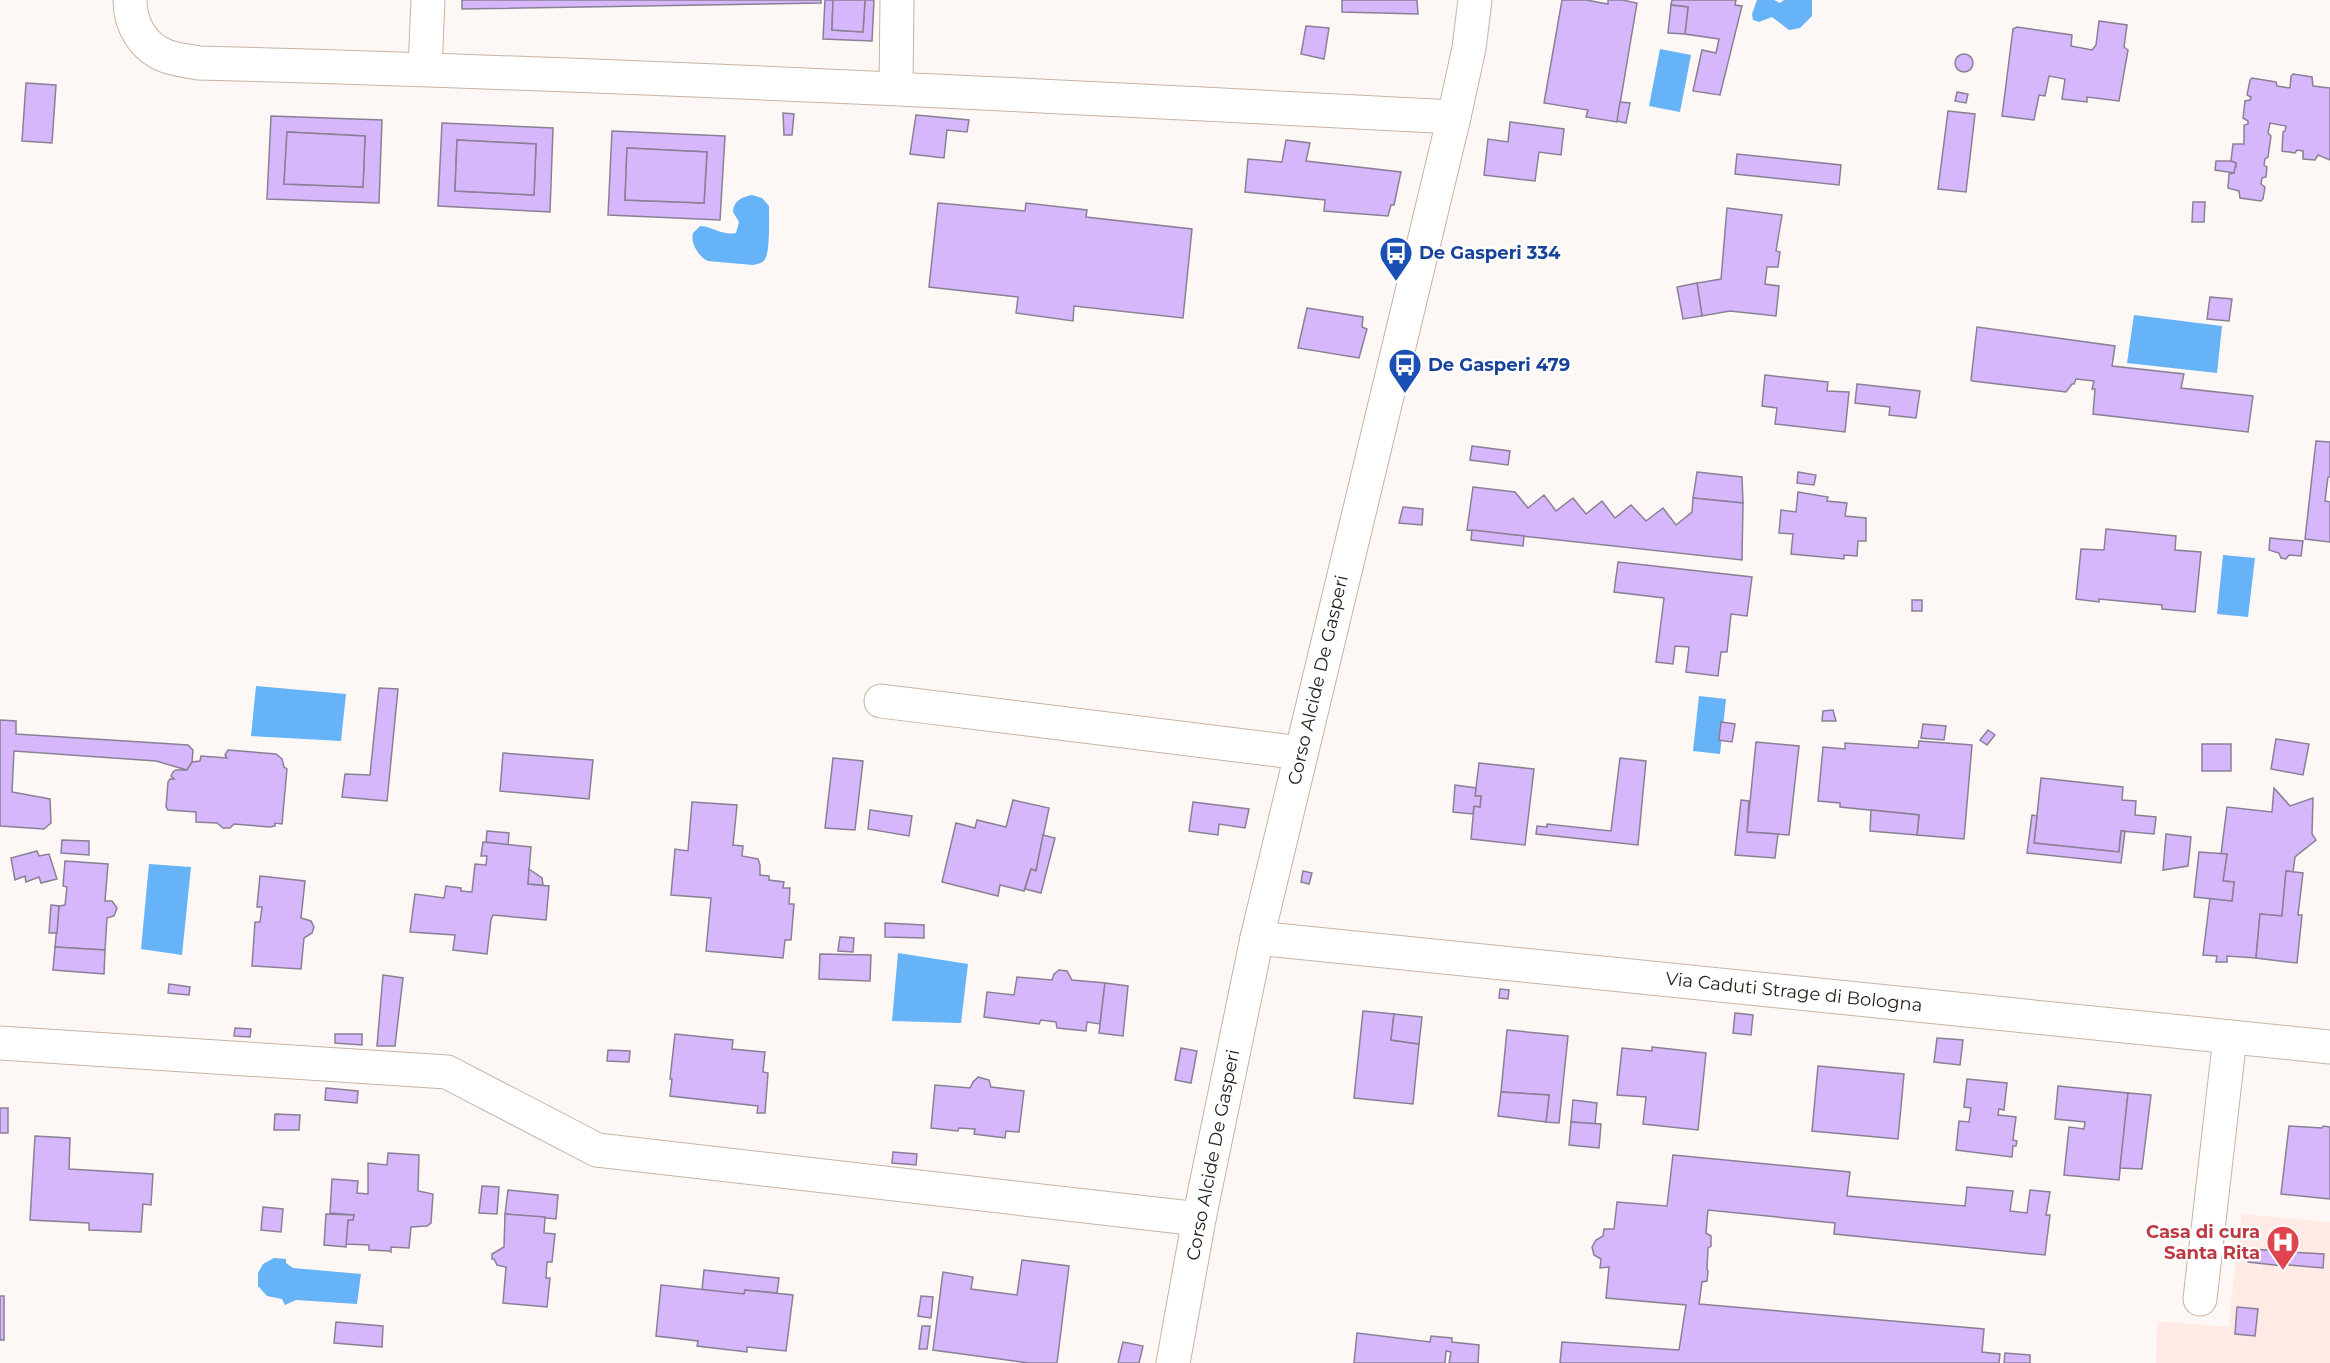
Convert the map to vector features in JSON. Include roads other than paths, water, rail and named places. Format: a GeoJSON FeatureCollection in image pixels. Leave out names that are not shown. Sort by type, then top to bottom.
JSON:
{"type":"FeatureCollection","features":[{"type":"Feature","properties":{"kind":"street"},"geometry":{"type":"LineString","coordinates":[[130,0],[134,24],[144,43],[167,57],[199,63],[425,69],[896,88],[1454,117]]}},
{"type":"Feature","properties":{"kind":"street"},"geometry":{"type":"LineString","coordinates":[[425,69],[429,0]]}},
{"type":"Feature","properties":{"kind":"street"},"geometry":{"type":"LineString","coordinates":[[896,88],[897,0]]}},
{"type":"Feature","properties":{"kind":"street","name":"Corso Alcide De Gasperi"},"geometry":{"type":"LineString","coordinates":[[1173,1363],[1199,1219],[1257,938],[1454,117],[1469,48],[1475,0]]}},
{"type":"Feature","properties":{"kind":"street"},"geometry":{"type":"LineString","coordinates":[[881,701],[1301,753]]}},
{"type":"Feature","properties":{"kind":"street","name":"Via Caduti Strage di Bologna"},"geometry":{"type":"LineString","coordinates":[[1257,938],[2330,1047]]}},
{"type":"Feature","properties":{"kind":"street"},"geometry":{"type":"LineString","coordinates":[[2200,1299],[2230,1037]]}},
{"type":"Feature","properties":{"kind":"street"},"geometry":{"type":"LineString","coordinates":[[0,1043],[447,1072],[597,1150],[1199,1219]]}},
{"type":"Feature","properties":{"kind":"water"},"geometry":{"type":"Polygon","coordinates":[[[1757,0],[1774,0],[1780,3],[1784,0],[1812,0],[1812,16],[1800,28],[1789,30],[1772,17],[1759,22],[1753,20],[1752,14],[1757,0]]]}},
{"type":"Feature","properties":{"kind":"water"},"geometry":{"type":"Polygon","coordinates":[[[1660,49],[1691,55],[1680,112],[1649,106],[1660,49]]]}},
{"type":"Feature","properties":{"kind":"water"},"geometry":{"type":"Polygon","coordinates":[[[752,195],[762,198],[769,206],[768,246],[764,261],[753,265],[705,259],[694,245],[693,233],[700,226],[736,233],[739,222],[733,212],[736,202],[752,195]]]}},
{"type":"Feature","properties":{"kind":"water"},"geometry":{"type":"Polygon","coordinates":[[[2134,315],[2222,326],[2217,373],[2127,363],[2134,315]]]}},
{"type":"Feature","properties":{"kind":"water"},"geometry":{"type":"Polygon","coordinates":[[[2223,555],[2255,558],[2248,617],[2217,614],[2223,555]]]}},
{"type":"Feature","properties":{"kind":"water"},"geometry":{"type":"Polygon","coordinates":[[[256,686],[346,694],[341,741],[251,736],[256,686]]]}},
{"type":"Feature","properties":{"kind":"water"},"geometry":{"type":"Polygon","coordinates":[[[1699,696],[1726,699],[1720,754],[1693,751],[1699,696]]]}},
{"type":"Feature","properties":{"kind":"water"},"geometry":{"type":"Polygon","coordinates":[[[149,864],[191,867],[182,955],[141,949],[149,864]]]}},
{"type":"Feature","properties":{"kind":"water"},"geometry":{"type":"Polygon","coordinates":[[[898,953],[968,964],[961,1023],[892,1021],[898,953]]]}},
{"type":"Feature","properties":{"kind":"water"},"geometry":{"type":"Polygon","coordinates":[[[274,1258],[286,1259],[286,1263],[293,1268],[361,1274],[357,1304],[296,1300],[285,1305],[282,1299],[267,1296],[258,1286],[258,1273],[263,1264],[274,1258]]]}},
{"type":"Feature","properties":{"kind":"place","name":"De Gasperi 334"},"geometry":{"type":"Point","coordinates":[1396,282]}},
{"type":"Feature","properties":{"kind":"place","name":"De Gasperi 479"},"geometry":{"type":"Point","coordinates":[1405,394]}},
{"type":"Feature","properties":{"kind":"place","name":"Casa di cura Santa Rita"},"geometry":{"type":"Point","coordinates":[2283,1271]}}]}
